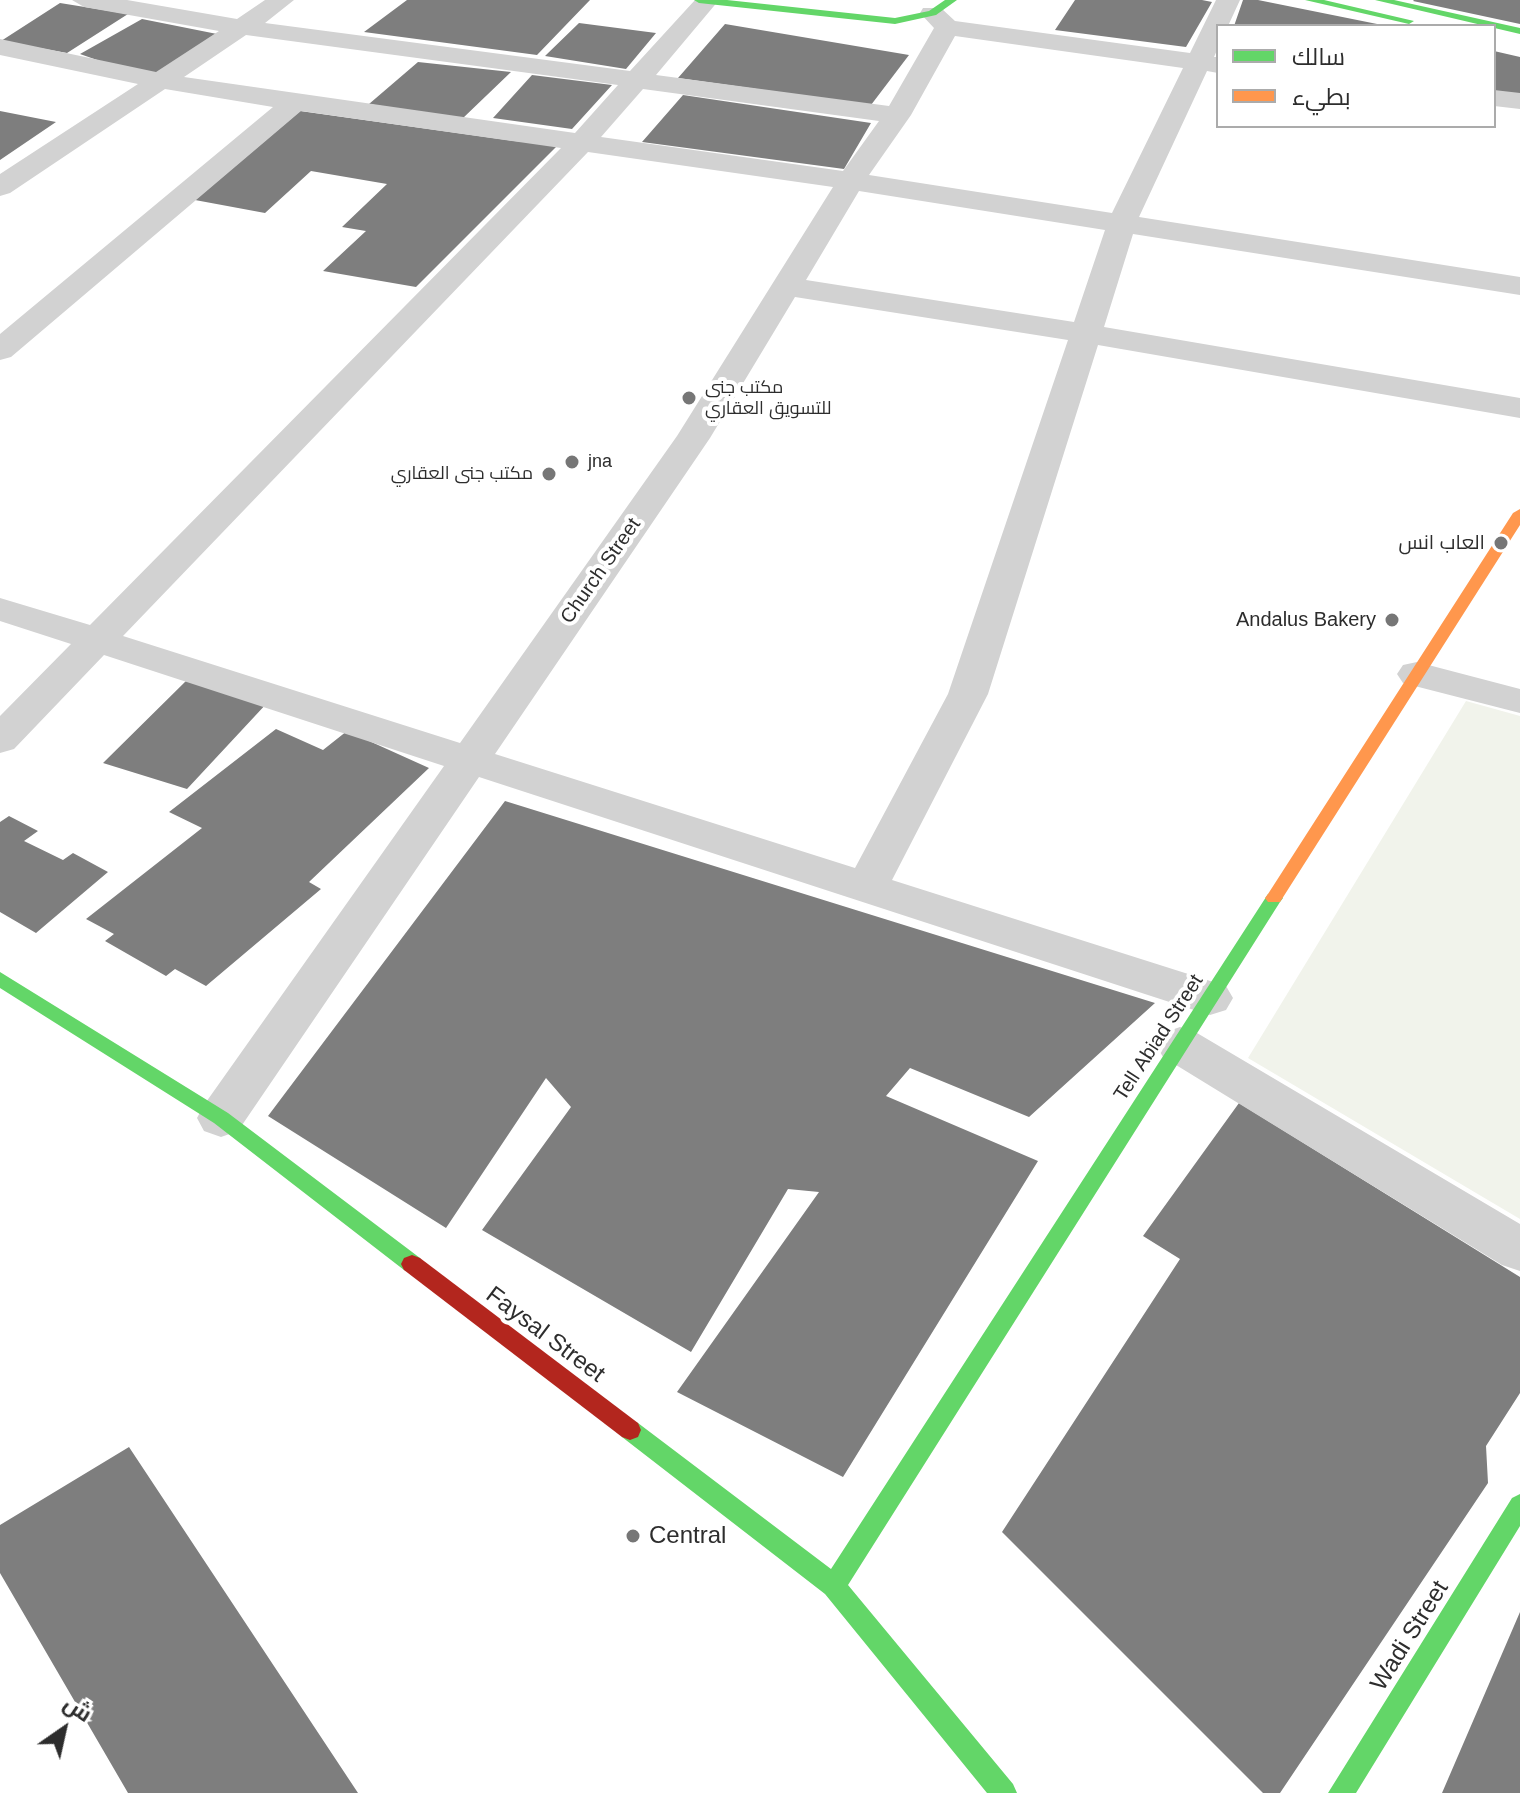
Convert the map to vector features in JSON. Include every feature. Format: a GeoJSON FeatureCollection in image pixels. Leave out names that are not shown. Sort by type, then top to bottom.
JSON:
{"type":"FeatureCollection","features":[{"type":"Feature","properties":{"kind":"main road"},"geometry":{"type":"LineString","coordinates":[[699,0],[862,20],[895,21],[944,13]]}},
{"type":"Feature","properties":{"kind":"main road"},"geometry":{"type":"LineString","coordinates":[[834,0],[888,2]]}},
{"type":"Feature","properties":{"kind":"main road"},"geometry":{"type":"LineString","coordinates":[[1310,0],[1425,24]]}},
{"type":"Feature","properties":{"kind":"main road"},"geometry":{"type":"LineString","coordinates":[[1380,0],[1488,24]]}},
{"type":"Feature","properties":{"kind":"main road"},"geometry":{"type":"LineString","coordinates":[[1496,26],[1520,31]]}},
{"type":"Feature","properties":{"kind":"main road"},"geometry":{"type":"LineString","coordinates":[[1496,38],[1520,44]]}},
{"type":"Feature","properties":{"kind":"main road","name":"Tell Abiad Street"},"geometry":{"type":"LineString","coordinates":[[834,1586],[1520,513]]}},
{"type":"Feature","properties":{"kind":"main road","name":"Faysal Street"},"geometry":{"type":"LineString","coordinates":[[0,979],[221,1118],[834,1586],[1004,1793]]}},
{"type":"Feature","properties":{"kind":"main road","name":"Wadi Street"},"geometry":{"type":"LineString","coordinates":[[1341,1793],[1520,1505]]}},
{"type":"Feature","properties":{"kind":"street"},"geometry":{"type":"LineString","coordinates":[[84,0],[241,27],[897,115]]}},
{"type":"Feature","properties":{"kind":"street"},"geometry":{"type":"LineString","coordinates":[[0,187],[282,0]]}},
{"type":"Feature","properties":{"kind":"street"},"geometry":{"type":"LineString","coordinates":[[1221,24],[1228,0]]}},
{"type":"Feature","properties":{"kind":"street"},"geometry":{"type":"LineString","coordinates":[[0,740],[582,142],[707,1]]}},
{"type":"Feature","properties":{"kind":"street"},"geometry":{"type":"LineString","coordinates":[[944,13],[1209,64]]}},
{"type":"Feature","properties":{"kind":"street","name":"Church Street"},"geometry":{"type":"LineString","coordinates":[[221,1118],[693,438],[851,181],[897,115],[944,13]]}},
{"type":"Feature","properties":{"kind":"street"},"geometry":{"type":"LineString","coordinates":[[866,888],[968,694],[1122,222],[1209,64],[1216,40]]}},
{"type":"Feature","properties":{"kind":"street"},"geometry":{"type":"LineString","coordinates":[[0,47],[161,81],[851,181],[1520,286]]}},
{"type":"Feature","properties":{"kind":"street"},"geometry":{"type":"LineString","coordinates":[[1496,98],[1520,101]]}},
{"type":"Feature","properties":{"kind":"street"},"geometry":{"type":"LineString","coordinates":[[0,350],[295,102]]}},
{"type":"Feature","properties":{"kind":"street"},"geometry":{"type":"LineString","coordinates":[[787,286],[1085,333],[1520,408]]}},
{"type":"Feature","properties":{"kind":"street"},"geometry":{"type":"LineString","coordinates":[[0,609],[1210,998]]}},
{"type":"Feature","properties":{"kind":"street"},"geometry":{"type":"LineString","coordinates":[[1417,674],[1520,701]]}},
{"type":"Feature","properties":{"kind":"street"},"geometry":{"type":"LineString","coordinates":[[1180,1045],[1520,1250]]}},
{"type":"Feature","properties":{"kind":"shaded area"},"geometry":{"type":"Polygon","coordinates":[[[1466,701],[1520,716],[1520,1219],[1248,1058],[1466,701]]]}},
{"type":"Feature","properties":{"kind":"building"},"geometry":{"type":"Polygon","coordinates":[[[407,0],[590,0],[537,55],[364,32],[407,0]]]}},
{"type":"Feature","properties":{"kind":"building"},"geometry":{"type":"Polygon","coordinates":[[[1075,0],[1212,2],[1186,47],[1055,30],[1075,0]]]}},
{"type":"Feature","properties":{"kind":"building"},"geometry":{"type":"Polygon","coordinates":[[[1243,0],[1258,0],[1377,24],[1235,24],[1243,0]]]}},
{"type":"Feature","properties":{"kind":"building"},"geometry":{"type":"Polygon","coordinates":[[[1414,0],[1520,0],[1520,24],[1413,1],[1414,0]]]}},
{"type":"Feature","properties":{"kind":"building"},"geometry":{"type":"Polygon","coordinates":[[[60,3],[128,14],[67,53],[1,41],[60,3]]]}},
{"type":"Feature","properties":{"kind":"building"},"geometry":{"type":"Polygon","coordinates":[[[142,19],[217,34],[151,79],[80,54],[142,19]]]}},
{"type":"Feature","properties":{"kind":"building"},"geometry":{"type":"Polygon","coordinates":[[[579,23],[656,33],[626,69],[545,56],[579,23]]]}},
{"type":"Feature","properties":{"kind":"building"},"geometry":{"type":"Polygon","coordinates":[[[725,24],[909,55],[871,105],[678,78],[725,24]]]}},
{"type":"Feature","properties":{"kind":"building"},"geometry":{"type":"Polygon","coordinates":[[[1496,51],[1520,57],[1520,95],[1496,92],[1496,51]]]}},
{"type":"Feature","properties":{"kind":"building"},"geometry":{"type":"Polygon","coordinates":[[[418,62],[511,72],[462,119],[369,104],[418,62]]]}},
{"type":"Feature","properties":{"kind":"building"},"geometry":{"type":"Polygon","coordinates":[[[532,75],[612,85],[572,129],[493,118],[532,75]]]}},
{"type":"Feature","properties":{"kind":"building"},"geometry":{"type":"Polygon","coordinates":[[[683,95],[871,123],[844,169],[642,142],[683,95]]]}},
{"type":"Feature","properties":{"kind":"building"},"geometry":{"type":"Polygon","coordinates":[[[0,111],[56,122],[0,160],[0,111]]]}},
{"type":"Feature","properties":{"kind":"building"},"geometry":{"type":"Polygon","coordinates":[[[300,111],[558,145],[416,287],[323,271],[366,231],[342,227],[387,184],[311,171],[265,213],[195,200],[300,111]]]}},
{"type":"Feature","properties":{"kind":"building"},"geometry":{"type":"Polygon","coordinates":[[[188,679],[268,702],[187,789],[103,763],[188,679]]]}},
{"type":"Feature","properties":{"kind":"building"},"geometry":{"type":"Polygon","coordinates":[[[276,729],[323,750],[347,731],[429,768],[309,882],[321,889],[206,986],[175,969],[166,976],[105,941],[114,934],[86,919],[202,828],[169,812],[276,729]]]}},
{"type":"Feature","properties":{"kind":"building"},"geometry":{"type":"Polygon","coordinates":[[[505,801],[1155,1003],[1029,1117],[910,1068],[886,1096],[1038,1161],[843,1477],[677,1392],[819,1192],[788,1189],[691,1352],[482,1230],[571,1107],[546,1078],[446,1228],[268,1116],[505,801]]]}},
{"type":"Feature","properties":{"kind":"building"},"geometry":{"type":"Polygon","coordinates":[[[9,816],[38,831],[24,841],[63,860],[73,853],[108,872],[36,933],[0,912],[0,822],[9,816]]]}},
{"type":"Feature","properties":{"kind":"building"},"geometry":{"type":"Polygon","coordinates":[[[1239,1103],[1520,1277],[1520,1393],[1486,1446],[1488,1483],[1280,1793],[1263,1793],[1002,1532],[1180,1259],[1143,1236],[1239,1103]]]}},
{"type":"Feature","properties":{"kind":"building"},"geometry":{"type":"Polygon","coordinates":[[[129,1447],[358,1793],[128,1793],[0,1573],[0,1525],[129,1447]]]}},
{"type":"Feature","properties":{"kind":"building"},"geometry":{"type":"Polygon","coordinates":[[[1520,1612],[1520,1793],[1442,1793],[1520,1612]]]}},
{"type":"Feature","properties":{"kind":"traffic: fast"},"geometry":{"type":"LineString","coordinates":[[699,0],[895,21],[932,13],[952,0]]}},
{"type":"Feature","properties":{"kind":"traffic: fast"},"geometry":{"type":"LineString","coordinates":[[1310,0],[1409,21]]}},
{"type":"Feature","properties":{"kind":"traffic: fast"},"geometry":{"type":"LineString","coordinates":[[1380,0],[1488,24]]}},
{"type":"Feature","properties":{"kind":"traffic: fast"},"geometry":{"type":"LineString","coordinates":[[1496,26],[1520,31]]}},
{"type":"Feature","properties":{"kind":"traffic: fast"},"geometry":{"type":"LineString","coordinates":[[834,1586],[1274,898]]}},
{"type":"Feature","properties":{"kind":"traffic: fast"},"geometry":{"type":"LineString","coordinates":[[0,979],[221,1118],[412,1264]]}},
{"type":"Feature","properties":{"kind":"traffic: fast"},"geometry":{"type":"LineString","coordinates":[[630,1430],[834,1586],[1004,1793]]}},
{"type":"Feature","properties":{"kind":"traffic: fast"},"geometry":{"type":"LineString","coordinates":[[1341,1793],[1520,1505]]}},
{"type":"Feature","properties":{"kind":"traffic: slow"},"geometry":{"type":"LineString","coordinates":[[1274,898],[1520,513]]}},
{"type":"Feature","properties":{"kind":"traffic: jam"},"geometry":{"type":"LineString","coordinates":[[412,1264],[630,1430]]}},
{"type":"Feature","properties":{"kind":"place","name":"مكتب جنى للتسويق العقاري"},"geometry":{"type":"Point","coordinates":[689,398]}},
{"type":"Feature","properties":{"kind":"place","name":"jna"},"geometry":{"type":"Point","coordinates":[572,462]}},
{"type":"Feature","properties":{"kind":"place","name":"مكتب جنى العقاري"},"geometry":{"type":"Point","coordinates":[549,474]}},
{"type":"Feature","properties":{"kind":"place","name":"العاب انس"},"geometry":{"type":"Point","coordinates":[1501,543]}},
{"type":"Feature","properties":{"kind":"place","name":"Andalus Bakery"},"geometry":{"type":"Point","coordinates":[1392,620]}},
{"type":"Feature","properties":{"kind":"place","name":"Central"},"geometry":{"type":"Point","coordinates":[633,1536]}}]}
